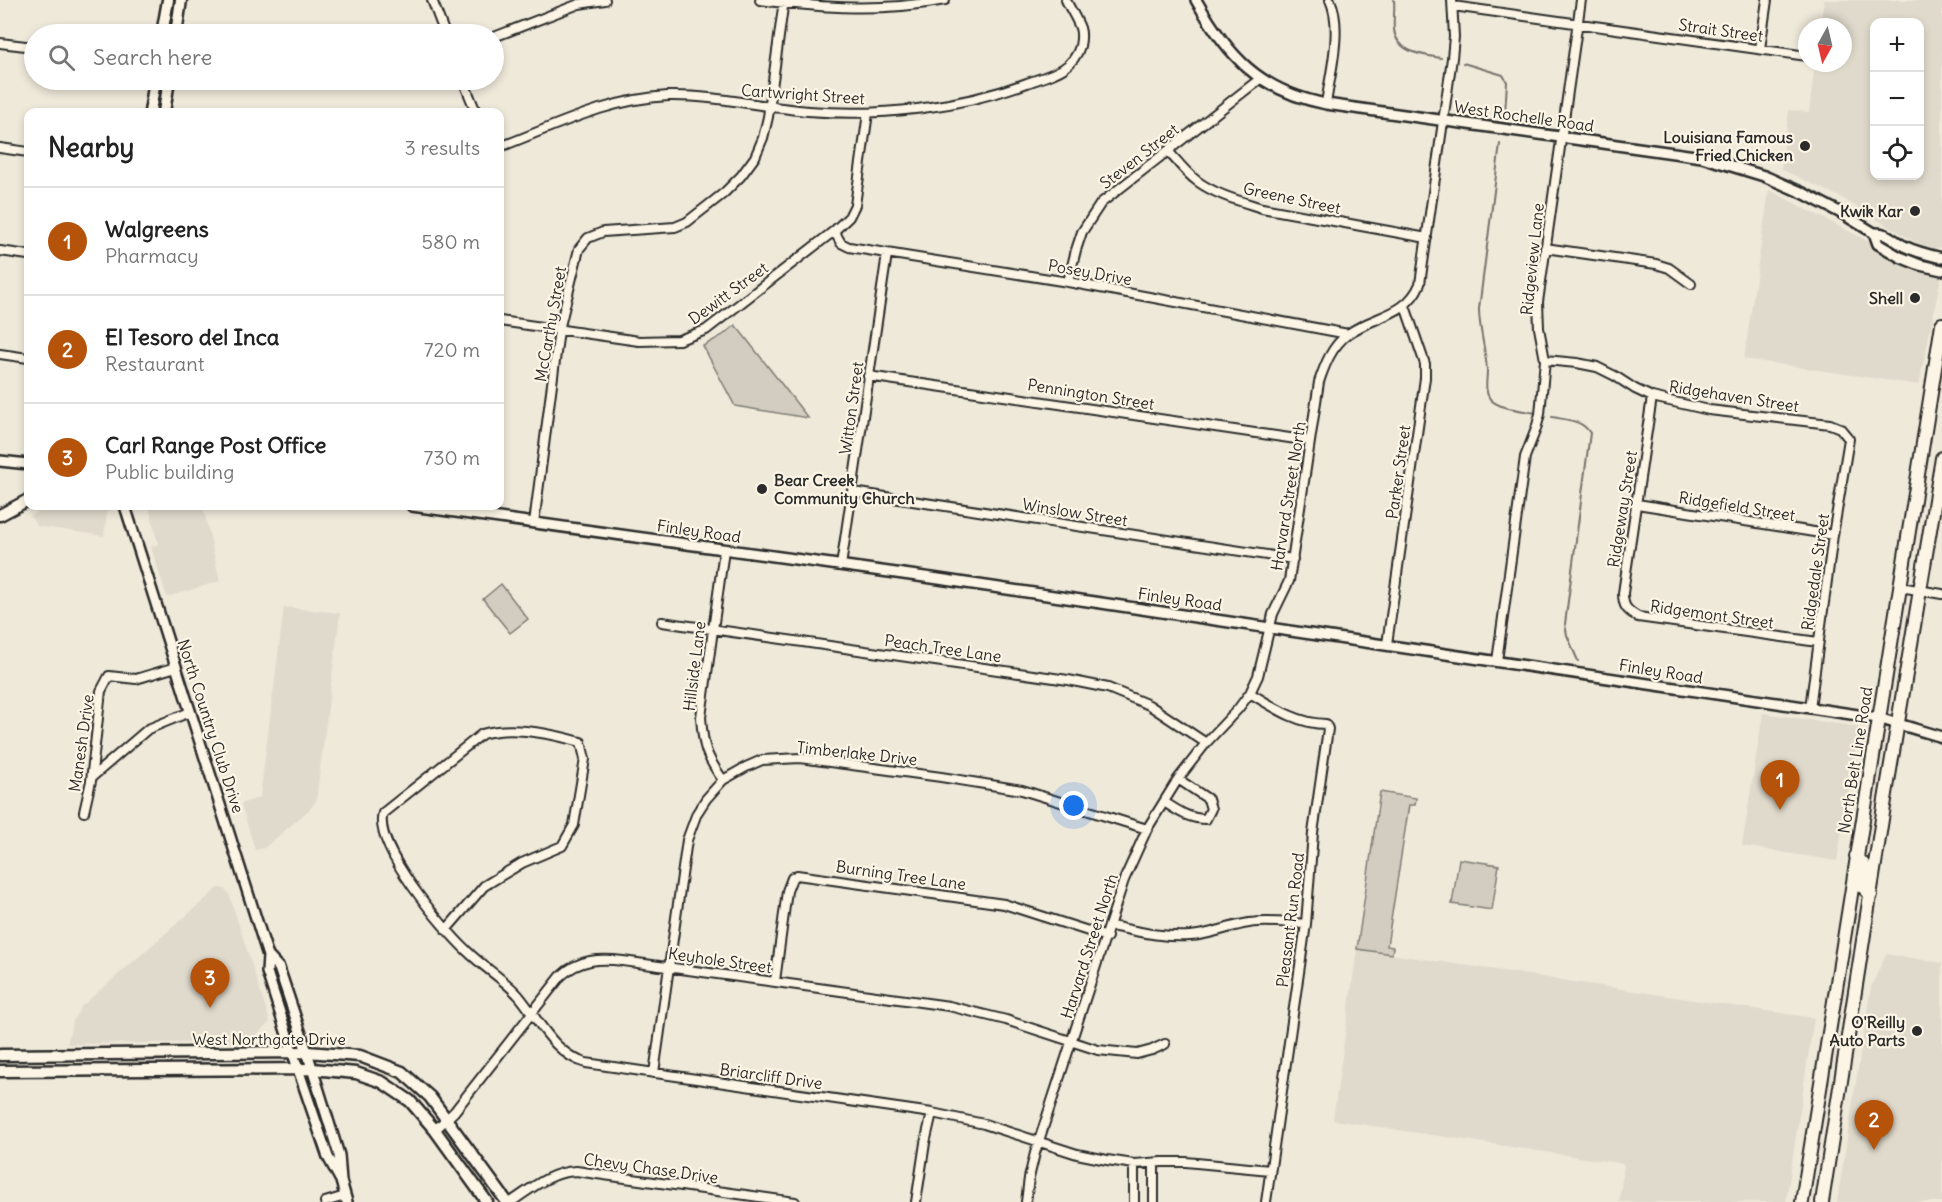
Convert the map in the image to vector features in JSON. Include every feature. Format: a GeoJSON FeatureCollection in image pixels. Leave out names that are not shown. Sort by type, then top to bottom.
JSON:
{"type":"FeatureCollection","features":[{"type":"Feature","properties":{"kind":"main road"},"geometry":{"type":"LineString","coordinates":[[164,24],[168,0]]}},
{"type":"Feature","properties":{"kind":"main road"},"geometry":{"type":"LineString","coordinates":[[177,24],[181,0]]}},
{"type":"Feature","properties":{"kind":"main road"},"geometry":{"type":"LineString","coordinates":[[151,108],[153,90]]}},
{"type":"Feature","properties":{"kind":"main road"},"geometry":{"type":"LineString","coordinates":[[165,108],[167,90]]}},
{"type":"Feature","properties":{"kind":"main road","name":"North Belt Line Road"},"geometry":{"type":"LineString","coordinates":[[1802,1202],[1878,718],[1919,469],[1939,366],[1942,324]]}},
{"type":"Feature","properties":{"kind":"main road"},"geometry":{"type":"LineString","coordinates":[[1804,1188],[1823,1196],[1942,459]]}},
{"type":"Feature","properties":{"kind":"main road"},"geometry":{"type":"LineString","coordinates":[[1919,469],[1940,472]]}},
{"type":"Feature","properties":{"kind":"main road"},"geometry":{"type":"LineString","coordinates":[[0,516],[24,502]]}},
{"type":"Feature","properties":{"kind":"main road"},"geometry":{"type":"LineString","coordinates":[[1857,856],[1863,864],[1862,886],[1871,895]]}},
{"type":"Feature","properties":{"kind":"main road"},"geometry":{"type":"LineString","coordinates":[[1846,923],[1865,931]]}},
{"type":"Feature","properties":{"kind":"main road"},"geometry":{"type":"LineString","coordinates":[[1844,937],[1865,931]]}},
{"type":"Feature","properties":{"kind":"main road","name":"West Northgate Drive"},"geometry":{"type":"LineString","coordinates":[[0,1055],[307,1052],[360,1056],[402,1072],[430,1097],[507,1202]]}},
{"type":"Feature","properties":{"kind":"main road"},"geometry":{"type":"LineString","coordinates":[[87,1054],[87,1070]]}},
{"type":"Feature","properties":{"kind":"main road","name":"West Northgate Drive"},"geometry":{"type":"LineString","coordinates":[[0,1071],[298,1069],[346,1071],[382,1082],[410,1101],[435,1130],[487,1202]]}},
{"type":"Feature","properties":{"kind":"street"},"geometry":{"type":"LineString","coordinates":[[432,0],[441,24]]}},
{"type":"Feature","properties":{"kind":"street"},"geometry":{"type":"LineString","coordinates":[[504,33],[579,4],[605,0]]}},
{"type":"Feature","properties":{"kind":"street"},"geometry":{"type":"LineString","coordinates":[[760,0],[824,8],[860,9],[898,8],[945,0]]}},
{"type":"Feature","properties":{"kind":"street","name":"Cartwright Street"},"geometry":{"type":"LineString","coordinates":[[504,145],[598,108],[637,99],[670,96],[809,111],[868,113],[940,106],[993,94],[1062,70],[1073,62],[1078,54],[1081,29],[1066,0]]}},
{"type":"Feature","properties":{"kind":"street","name":"West Rochelle Road"},"geometry":{"type":"LineString","coordinates":[[1196,0],[1230,52],[1261,78],[1298,97],[1326,104],[1681,153],[1727,164],[1764,176],[1803,193],[1874,233],[1883,233],[1904,246],[1923,254],[1942,258]]}},
{"type":"Feature","properties":{"kind":"street"},"geometry":{"type":"LineString","coordinates":[[1326,104],[1335,33],[1335,18],[1330,0]]}},
{"type":"Feature","properties":{"kind":"street","name":"Ridgeview Lane"},"geometry":{"type":"LineString","coordinates":[[1497,661],[1525,457],[1540,414],[1545,360],[1539,328],[1538,302],[1581,0]]}},
{"type":"Feature","properties":{"kind":"street"},"geometry":{"type":"LineString","coordinates":[[1760,49],[1767,0]]}},
{"type":"Feature","properties":{"kind":"street","name":"McCarthy Street"},"geometry":{"type":"LineString","coordinates":[[534,523],[559,330],[579,249],[588,238],[603,232],[675,227],[687,222],[724,193],[741,176],[759,149],[769,107],[784,2]]}},
{"type":"Feature","properties":{"kind":"street"},"geometry":{"type":"LineString","coordinates":[[1405,306],[1417,293],[1420,284],[1452,58],[1453,3]]}},
{"type":"Feature","properties":{"kind":"street","name":"Strait Street"},"geometry":{"type":"LineString","coordinates":[[1453,3],[1798,55]]}},
{"type":"Feature","properties":{"kind":"street"},"geometry":{"type":"LineString","coordinates":[[0,43],[24,46]]}},
{"type":"Feature","properties":{"kind":"street","name":"Steven Street"},"geometry":{"type":"LineString","coordinates":[[1068,282],[1082,232],[1101,202],[1261,78]]}},
{"type":"Feature","properties":{"kind":"street"},"geometry":{"type":"LineString","coordinates":[[467,90],[474,108]]}},
{"type":"Feature","properties":{"kind":"street","name":"Dewitt Street"},"geometry":{"type":"LineString","coordinates":[[504,322],[639,341],[667,342],[693,336],[706,330],[849,217],[855,205],[868,113]]}},
{"type":"Feature","properties":{"kind":"street"},"geometry":{"type":"LineString","coordinates":[[0,148],[24,151]]}},
{"type":"Feature","properties":{"kind":"street","name":"Greene Street"},"geometry":{"type":"LineString","coordinates":[[1168,151],[1196,181],[1215,193],[1241,202],[1262,208],[1427,238]]}},
{"type":"Feature","properties":{"kind":"street","name":"Posey Drive"},"geometry":{"type":"LineString","coordinates":[[834,231],[841,243],[849,247],[1068,282],[1348,334]]}},
{"type":"Feature","properties":{"kind":"street","name":"West Rochelle Road"},"geometry":{"type":"LineString","coordinates":[[1874,233],[1878,244],[1900,258],[1942,270]]}},
{"type":"Feature","properties":{"kind":"street"},"geometry":{"type":"LineString","coordinates":[[1545,248],[1663,266],[1678,273],[1691,284]]}},
{"type":"Feature","properties":{"kind":"street"},"geometry":{"type":"LineString","coordinates":[[0,251],[24,254]]}},
{"type":"Feature","properties":{"kind":"street","name":"Witton Street"},"geometry":{"type":"LineString","coordinates":[[841,566],[887,254]]}},
{"type":"Feature","properties":{"kind":"street","name":"Harvard Street North"},"geometry":{"type":"LineString","coordinates":[[1026,1202],[1029,1178],[1039,1143],[1124,880],[1147,829],[1178,779],[1206,742],[1250,693],[1264,657],[1273,614],[1289,582],[1319,382],[1324,365],[1333,350],[1348,334],[1405,306]]}},
{"type":"Feature","properties":{"kind":"street","name":"Parker Street"},"geometry":{"type":"LineString","coordinates":[[1387,644],[1425,378],[1425,364],[1405,306]]}},
{"type":"Feature","properties":{"kind":"street"},"geometry":{"type":"LineString","coordinates":[[0,354],[24,357]]}},
{"type":"Feature","properties":{"kind":"street","name":"Ridgehaven Street"},"geometry":{"type":"LineString","coordinates":[[1545,360],[1597,368],[1652,397],[1709,410],[1830,424],[1840,428],[1849,440]]}},
{"type":"Feature","properties":{"kind":"street","name":"Pennington Street"},"geometry":{"type":"LineString","coordinates":[[868,376],[1310,441]]}},
{"type":"Feature","properties":{"kind":"street","name":"Ridgeway Street"},"geometry":{"type":"LineString","coordinates":[[1638,617],[1628,611],[1623,604],[1623,593],[1652,397]]}},
{"type":"Feature","properties":{"kind":"street","name":"Ridgedale Street"},"geometry":{"type":"LineString","coordinates":[[1810,708],[1833,535],[1849,440]]}},
{"type":"Feature","properties":{"kind":"street"},"geometry":{"type":"LineString","coordinates":[[0,461],[24,466]]}},
{"type":"Feature","properties":{"kind":"street","name":"Winslow Street"},"geometry":{"type":"LineString","coordinates":[[853,492],[1293,559]]}},
{"type":"Feature","properties":{"kind":"street","name":"Ridgefield Street"},"geometry":{"type":"LineString","coordinates":[[1637,504],[1833,535]]}},
{"type":"Feature","properties":{"kind":"street","name":"North Country Club Drive"},"geometry":{"type":"LineString","coordinates":[[126,510],[268,956],[267,972],[292,1052],[328,1158],[341,1181]]}},
{"type":"Feature","properties":{"kind":"street","name":"Finley Road"},"geometry":{"type":"LineString","coordinates":[[441,510],[932,578],[1878,718],[1942,737]]}},
{"type":"Feature","properties":{"kind":"street","name":"Hillside Lane"},"geometry":{"type":"LineString","coordinates":[[723,780],[710,761],[703,744],[701,717],[724,550]]}},
{"type":"Feature","properties":{"kind":"street"},"geometry":{"type":"LineString","coordinates":[[1900,587],[1942,594]]}},
{"type":"Feature","properties":{"kind":"street","name":"Ridgemont Street"},"geometry":{"type":"LineString","coordinates":[[1638,617],[1818,642]]}},
{"type":"Feature","properties":{"kind":"street","name":"Peach Tree Lane"},"geometry":{"type":"LineString","coordinates":[[662,622],[1068,680],[1108,688],[1149,705],[1206,742]]}},
{"type":"Feature","properties":{"kind":"street","name":"Manesh Drive"},"geometry":{"type":"LineString","coordinates":[[84,812],[92,777],[101,691],[109,675],[136,679],[176,667]]}},
{"type":"Feature","properties":{"kind":"street","name":"Pleasant Run Road"},"geometry":{"type":"LineString","coordinates":[[1250,693],[1275,709],[1306,721],[1326,724],[1328,729],[1313,832],[1306,924],[1266,1202]]}},
{"type":"Feature","properties":{"kind":"street"},"geometry":{"type":"LineString","coordinates":[[92,777],[148,729],[190,712]]}},
{"type":"Feature","properties":{"kind":"street","name":"Briarcliff Drive"},"geometry":{"type":"LineString","coordinates":[[446,930],[484,886],[522,863],[562,846],[574,825],[585,759],[581,742],[511,729],[482,734],[383,813],[381,819],[384,834],[393,855],[418,896],[446,930],[518,996],[563,1052],[586,1063],[932,1113],[984,1124],[1077,1154],[1134,1164],[1186,1162],[1270,1170]]}},
{"type":"Feature","properties":{"kind":"street","name":"Timberlake Drive"},"geometry":{"type":"LineString","coordinates":[[654,1073],[687,840],[697,813],[706,799],[723,780],[746,767],[762,760],[800,758],[941,777],[1022,790],[1147,829]]}},
{"type":"Feature","properties":{"kind":"street"},"geometry":{"type":"LineString","coordinates":[[1164,802],[1194,819],[1206,819],[1211,809],[1208,799],[1178,779]]}},
{"type":"Feature","properties":{"kind":"street","name":"Burning Tree Lane"},"geometry":{"type":"LineString","coordinates":[[775,981],[787,891],[792,878],[797,875],[1004,904],[1107,937]]}},
{"type":"Feature","properties":{"kind":"street"},"geometry":{"type":"LineString","coordinates":[[1111,926],[1170,936],[1188,936],[1204,935],[1252,922],[1306,924]]}},
{"type":"Feature","properties":{"kind":"street","name":"North Country Club Drive"},"geometry":{"type":"LineString","coordinates":[[268,956],[279,968],[307,1052],[339,1155],[341,1181],[346,1199]]}},
{"type":"Feature","properties":{"kind":"street","name":"Keyhole Street"},"geometry":{"type":"LineString","coordinates":[[435,1130],[448,1120],[561,976],[568,969],[587,961],[610,959],[949,1006],[1006,1020],[1098,1050],[1137,1054],[1165,1044]]}},
{"type":"Feature","properties":{"kind":"street"},"geometry":{"type":"LineString","coordinates":[[916,1202],[932,1113]]}},
{"type":"Feature","properties":{"kind":"street"},"geometry":{"type":"LineString","coordinates":[[1154,1163],[1154,1202]]}},
{"type":"Feature","properties":{"kind":"street"},"geometry":{"type":"LineString","coordinates":[[1134,1164],[1134,1202]]}},
{"type":"Feature","properties":{"kind":"street","name":"Chevy Chase Drive"},"geometry":{"type":"LineString","coordinates":[[511,1202],[546,1178],[566,1171],[795,1202]]}},
{"type":"Feature","properties":{"kind":"street"},"geometry":{"type":"LineString","coordinates":[[325,1202],[346,1199]]}},
{"type":"Feature","properties":{"kind":"shaded area"},"geometry":{"type":"Polygon","coordinates":[[[1824,0],[1942,0],[1942,247],[1933,249],[1920,245],[1840,197],[1781,169],[1789,110],[1809,112],[1814,72],[1852,72],[1852,18],[1821,18],[1824,0]]]}},
{"type":"Feature","properties":{"kind":"shaded area"},"geometry":{"type":"Polygon","coordinates":[[[1769,190],[1918,270],[1941,277],[1919,385],[1744,359],[1769,190]]]}},
{"type":"Feature","properties":{"kind":"shaded area"},"geometry":{"type":"Polygon","coordinates":[[[735,325],[808,418],[735,406],[703,346],[735,325]]]}},
{"type":"Feature","properties":{"kind":"shaded area"},"geometry":{"type":"Polygon","coordinates":[[[42,510],[107,510],[104,536],[37,526],[30,516],[42,510]]]}},
{"type":"Feature","properties":{"kind":"shaded area"},"geometry":{"type":"Polygon","coordinates":[[[150,510],[204,510],[220,581],[167,597],[151,547],[158,544],[150,510]]]}},
{"type":"Feature","properties":{"kind":"shaded area"},"geometry":{"type":"Polygon","coordinates":[[[501,584],[528,619],[510,633],[483,599],[501,584]]]}},
{"type":"Feature","properties":{"kind":"shaded area"},"geometry":{"type":"Polygon","coordinates":[[[284,607],[340,613],[316,801],[310,809],[264,848],[255,850],[241,804],[260,797],[284,607]]]}},
{"type":"Feature","properties":{"kind":"shaded area"},"geometry":{"type":"Polygon","coordinates":[[[1763,713],[1859,727],[1837,861],[1742,846],[1763,713]]]}},
{"type":"Feature","properties":{"kind":"shaded area"},"geometry":{"type":"Polygon","coordinates":[[[1380,792],[1416,798],[1415,805],[1409,805],[1387,946],[1393,947],[1392,954],[1357,949],[1380,792]]]}},
{"type":"Feature","properties":{"kind":"shaded area"},"geometry":{"type":"Polygon","coordinates":[[[1459,859],[1499,865],[1492,910],[1452,904],[1459,859]]]}},
{"type":"Feature","properties":{"kind":"shaded area"},"geometry":{"type":"Polygon","coordinates":[[[218,888],[225,889],[229,894],[270,1022],[249,1042],[67,1044],[73,1021],[82,1006],[218,888]]]}},
{"type":"Feature","properties":{"kind":"shaded area"},"geometry":{"type":"Polygon","coordinates":[[[1357,949],[1814,1018],[1786,1202],[1619,1202],[1624,1164],[1333,1120],[1357,949]]]}},
{"type":"Feature","properties":{"kind":"shaded area"},"geometry":{"type":"Polygon","coordinates":[[[1886,954],[1942,963],[1942,1202],[1837,1202],[1871,987],[1886,954]]]}},
{"type":"Feature","properties":{"kind":"waterway"},"geometry":{"type":"LineString","coordinates":[[1394,0],[1394,30],[1400,44],[1412,52],[1441,58]]}},
{"type":"Feature","properties":{"kind":"waterway"},"geometry":{"type":"LineString","coordinates":[[1463,63],[1503,75],[1507,82],[1505,114]]}},
{"type":"Feature","properties":{"kind":"waterway"},"geometry":{"type":"LineString","coordinates":[[1500,144],[1479,309],[1487,371],[1486,389],[1490,399],[1499,405],[1535,413]]}},
{"type":"Feature","properties":{"kind":"waterway"},"geometry":{"type":"LineString","coordinates":[[1552,417],[1583,425],[1590,433],[1565,624],[1578,661]]}},
{"type":"Feature","properties":{"kind":"place","name":"Louisiana Famous Fried Chicken"},"geometry":{"type":"Point","coordinates":[1805,146]}},
{"type":"Feature","properties":{"kind":"place","name":"Kwik Kar"},"geometry":{"type":"Point","coordinates":[1915,211]}},
{"type":"Feature","properties":{"kind":"place","name":"Shell"},"geometry":{"type":"Point","coordinates":[1915,298]}},
{"type":"Feature","properties":{"kind":"place","name":"Bear Creek Community Church"},"geometry":{"type":"Point","coordinates":[762,489]}},
{"type":"Feature","properties":{"kind":"place","name":"Walgreens"},"geometry":{"type":"Point","coordinates":[1780,810]}},
{"type":"Feature","properties":{"kind":"place","name":"Carl Range Post Office"},"geometry":{"type":"Point","coordinates":[210,1008]}},
{"type":"Feature","properties":{"kind":"place","name":"O'Reilly Auto Parts"},"geometry":{"type":"Point","coordinates":[1917,1031]}},
{"type":"Feature","properties":{"kind":"place","name":"El Tesoro del Inca"},"geometry":{"type":"Point","coordinates":[1874,1150]}}]}
